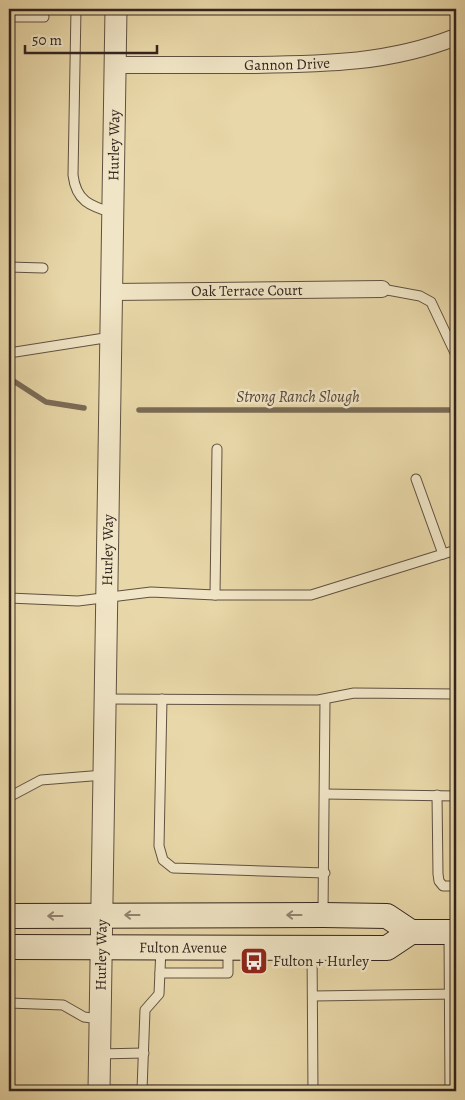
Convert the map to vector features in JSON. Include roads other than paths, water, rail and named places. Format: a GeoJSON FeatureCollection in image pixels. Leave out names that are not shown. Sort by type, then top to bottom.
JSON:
{"type":"FeatureCollection","features":[{"type":"Feature","properties":{"kind":"main road"},"geometry":{"type":"LineString","coordinates":[[9,916],[324,914],[387,916],[411,932],[453,932]]}},
{"type":"Feature","properties":{"kind":"main road","name":"Fulton Avenue"},"geometry":{"type":"LineString","coordinates":[[9,947],[387,948],[411,932]]}},
{"type":"Feature","properties":{"kind":"street","name":"Hurley Way"},"geometry":{"type":"LineString","coordinates":[[99,1091],[116,9]]}},
{"type":"Feature","properties":{"kind":"street","name":"Gannon Drive"},"geometry":{"type":"LineString","coordinates":[[116,65],[334,64],[400,54],[456,37]]}},
{"type":"Feature","properties":{"kind":"street","name":"Oak Terrace Court"},"geometry":{"type":"LineString","coordinates":[[112,292],[382,289]]}},
{"type":"Feature","properties":{"kind":"lane"},"geometry":{"type":"LineString","coordinates":[[76,9],[74,185],[81,198],[94,207],[113,213]]}},
{"type":"Feature","properties":{"kind":"lane"},"geometry":{"type":"LineString","coordinates":[[9,16],[44,17]]}},
{"type":"Feature","properties":{"kind":"lane"},"geometry":{"type":"LineString","coordinates":[[9,267],[43,268]]}},
{"type":"Feature","properties":{"kind":"lane"},"geometry":{"type":"LineString","coordinates":[[382,289],[420,296],[431,302],[456,355]]}},
{"type":"Feature","properties":{"kind":"lane"},"geometry":{"type":"LineString","coordinates":[[9,353],[111,337]]}},
{"type":"Feature","properties":{"kind":"lane"},"geometry":{"type":"LineString","coordinates":[[215,595],[217,450]]}},
{"type":"Feature","properties":{"kind":"lane"},"geometry":{"type":"LineString","coordinates":[[416,479],[443,554]]}},
{"type":"Feature","properties":{"kind":"lane"},"geometry":{"type":"LineString","coordinates":[[9,598],[78,601],[151,592],[215,595],[311,595],[456,550]]}},
{"type":"Feature","properties":{"kind":"lane"},"geometry":{"type":"LineString","coordinates":[[106,699],[325,699],[354,693],[456,694]]}},
{"type":"Feature","properties":{"kind":"lane"},"geometry":{"type":"LineString","coordinates":[[324,914],[325,699]]}},
{"type":"Feature","properties":{"kind":"lane"},"geometry":{"type":"LineString","coordinates":[[162,700],[159,846],[163,860],[173,868],[325,873]]}},
{"type":"Feature","properties":{"kind":"lane"},"geometry":{"type":"LineString","coordinates":[[9,797],[41,780],[104,775]]}},
{"type":"Feature","properties":{"kind":"lane"},"geometry":{"type":"LineString","coordinates":[[325,794],[456,796]]}},
{"type":"Feature","properties":{"kind":"lane"},"geometry":{"type":"LineString","coordinates":[[438,795],[439,881],[443,886],[456,886]]}},
{"type":"Feature","properties":{"kind":"lane"},"geometry":{"type":"LineString","coordinates":[[450,1091],[453,932]]}},
{"type":"Feature","properties":{"kind":"lane"},"geometry":{"type":"LineString","coordinates":[[142,1090],[146,1010],[159,994],[161,948]]}},
{"type":"Feature","properties":{"kind":"lane"},"geometry":{"type":"LineString","coordinates":[[160,973],[228,973],[228,948]]}},
{"type":"Feature","properties":{"kind":"lane"},"geometry":{"type":"LineString","coordinates":[[99,1091],[313,1091],[312,948]]}},
{"type":"Feature","properties":{"kind":"lane"},"geometry":{"type":"LineString","coordinates":[[313,996],[453,994]]}},
{"type":"Feature","properties":{"kind":"lane"},"geometry":{"type":"LineString","coordinates":[[9,1003],[63,1005],[84,1017],[100,1020]]}},
{"type":"Feature","properties":{"kind":"lane"},"geometry":{"type":"LineString","coordinates":[[99,1054],[144,1053]]}},
{"type":"Feature","properties":{"kind":"waterway","name":"Strong Ranch Slough"},"geometry":{"type":"LineString","coordinates":[[9,378],[46,402],[84,408]]}},
{"type":"Feature","properties":{"kind":"waterway","name":"Strong Ranch Slough"},"geometry":{"type":"LineString","coordinates":[[139,410],[456,410]]}},
{"type":"Feature","properties":{"kind":"place","name":"Fulton + Hurley"},"geometry":{"type":"Point","coordinates":[254,961]}}]}
